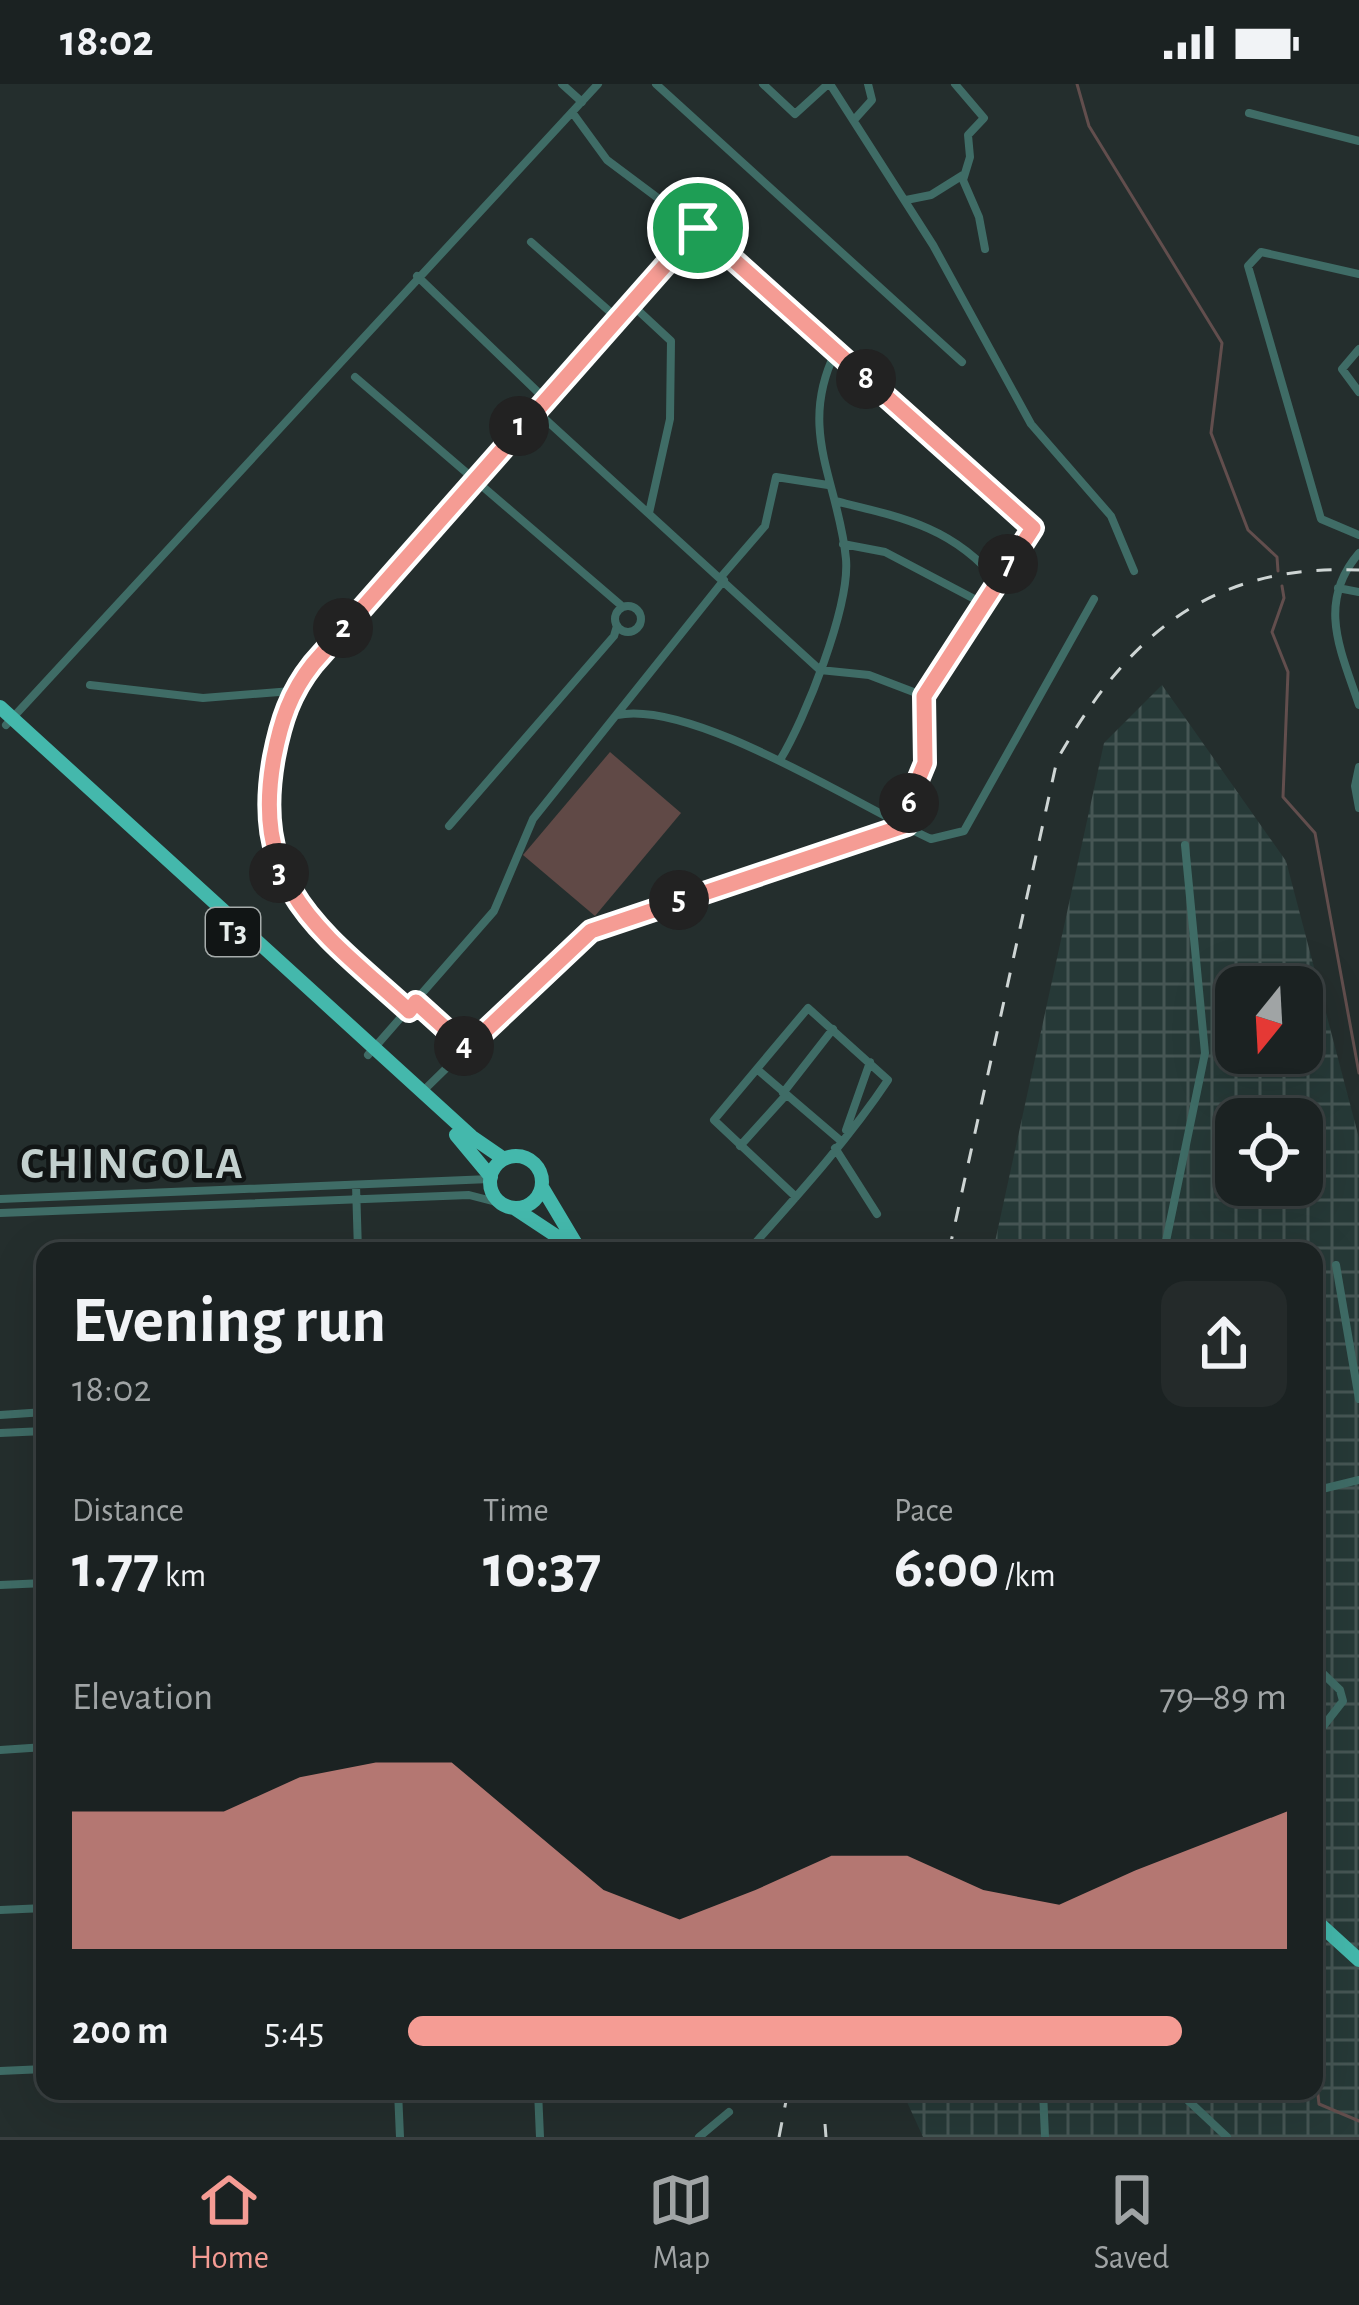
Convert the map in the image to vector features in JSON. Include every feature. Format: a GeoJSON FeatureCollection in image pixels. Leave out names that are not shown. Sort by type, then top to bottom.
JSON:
{"type":"FeatureCollection","features":[{"type":"Feature","properties":{"kind":"highway","name":"T3"},"geometry":{"type":"LineString","coordinates":[[4,718],[371,1051],[472,1151],[507,1206],[568,1242]]}},
{"type":"Feature","properties":{"kind":"highway","name":"T3"},"geometry":{"type":"LineString","coordinates":[[371,1051],[504,1160],[528,1159],[539,1170],[542,1187],[576,1242]]}},
{"type":"Feature","properties":{"kind":"highway"},"geometry":{"type":"LineString","coordinates":[[490,1178],[504,1160]]}},
{"type":"Feature","properties":{"kind":"highway"},"geometry":{"type":"LineString","coordinates":[[507,1206],[532,1203],[542,1187]]}},
{"type":"Feature","properties":{"kind":"highway"},"geometry":{"type":"LineString","coordinates":[[1323,1927],[1359,1960]]}},
{"type":"Feature","properties":{"kind":"street"},"geometry":{"type":"LineString","coordinates":[[562,84],[581,102]]}},
{"type":"Feature","properties":{"kind":"street"},"geometry":{"type":"LineString","coordinates":[[4,718],[279,436],[417,276],[598,84]]}},
{"type":"Feature","properties":{"kind":"street"},"geometry":{"type":"LineString","coordinates":[[656,84],[962,362]]}},
{"type":"Feature","properties":{"kind":"street"},"geometry":{"type":"LineString","coordinates":[[763,84],[795,114],[829,84],[905,200],[1030,424],[1111,516],[1134,571]]}},
{"type":"Feature","properties":{"kind":"street"},"geometry":{"type":"LineString","coordinates":[[854,120],[872,100],[868,84]]}},
{"type":"Feature","properties":{"kind":"street"},"geometry":{"type":"LineString","coordinates":[[955,84],[984,118],[968,135],[964,175],[985,249]]}},
{"type":"Feature","properties":{"kind":"street"},"geometry":{"type":"LineString","coordinates":[[422,1092],[591,931],[901,825],[925,763],[924,696],[1033,528],[698,228],[608,160],[572,112]]}},
{"type":"Feature","properties":{"kind":"street"},"geometry":{"type":"LineString","coordinates":[[1249,113],[1359,141]]}},
{"type":"Feature","properties":{"kind":"street"},"geometry":{"type":"LineString","coordinates":[[905,200],[931,195],[964,175]]}},
{"type":"Feature","properties":{"kind":"street"},"geometry":{"type":"LineString","coordinates":[[409,1011],[320,930],[282,880],[270,837],[269,787],[292,691],[471,479],[698,228]]}},
{"type":"Feature","properties":{"kind":"street"},"geometry":{"type":"LineString","coordinates":[[531,242],[617,318]]}},
{"type":"Feature","properties":{"kind":"street"},"geometry":{"type":"LineString","coordinates":[[1359,274],[1262,252],[1248,266],[1321,519],[1359,535]]}},
{"type":"Feature","properties":{"kind":"street"},"geometry":{"type":"LineString","coordinates":[[417,276],[544,398]]}},
{"type":"Feature","properties":{"kind":"street"},"geometry":{"type":"LineString","coordinates":[[629,302],[671,341],[671,410],[649,515]]}},
{"type":"Feature","properties":{"kind":"street"},"geometry":{"type":"LineString","coordinates":[[1359,349],[1342,369],[1359,392]]}},
{"type":"Feature","properties":{"kind":"street"},"geometry":{"type":"LineString","coordinates":[[780,760],[812,702],[845,576],[835,502],[819,454],[819,405],[836,353]]}},
{"type":"Feature","properties":{"kind":"street"},"geometry":{"type":"LineString","coordinates":[[355,377],[611,602],[633,607],[640,615],[639,627],[628,632],[616,626]]}},
{"type":"Feature","properties":{"kind":"street"},"geometry":{"type":"LineString","coordinates":[[534,410],[820,670],[869,675],[924,696]]}},
{"type":"Feature","properties":{"kind":"street"},"geometry":{"type":"LineString","coordinates":[[371,1051],[494,911],[533,819],[765,526],[776,477],[828,485]]}},
{"type":"Feature","properties":{"kind":"street"},"geometry":{"type":"LineString","coordinates":[[835,502],[897,517],[967,545],[997,581]]}},
{"type":"Feature","properties":{"kind":"street"},"geometry":{"type":"LineString","coordinates":[[843,544],[885,552],[982,603]]}},
{"type":"Feature","properties":{"kind":"street"},"geometry":{"type":"LineString","coordinates":[[1359,553],[1338,588],[1335,641],[1359,706]]}},
{"type":"Feature","properties":{"kind":"street"},"geometry":{"type":"LineString","coordinates":[[1338,588],[1359,592]]}},
{"type":"Feature","properties":{"kind":"street"},"geometry":{"type":"LineString","coordinates":[[617,715],[650,711],[780,760],[901,825],[939,840],[964,831],[1094,599]]}},
{"type":"Feature","properties":{"kind":"street"},"geometry":{"type":"LineString","coordinates":[[611,602],[616,626]]}},
{"type":"Feature","properties":{"kind":"street"},"geometry":{"type":"LineString","coordinates":[[449,826],[616,626],[623,608]]}},
{"type":"Feature","properties":{"kind":"street"},"geometry":{"type":"LineString","coordinates":[[90,685],[202,698],[292,691]]}},
{"type":"Feature","properties":{"kind":"street"},"geometry":{"type":"LineString","coordinates":[[1359,766],[1354,786],[1359,808]]}},
{"type":"Feature","properties":{"kind":"street"},"geometry":{"type":"LineString","coordinates":[[1166,1242],[1204,1053],[1185,845]]}},
{"type":"Feature","properties":{"kind":"street"},"geometry":{"type":"LineString","coordinates":[[416,1002],[467,1048]]}},
{"type":"Feature","properties":{"kind":"street"},"geometry":{"type":"LineString","coordinates":[[756,1242],[796,1197],[888,1079],[812,1010],[803,1009],[715,1120],[796,1197]]}},
{"type":"Feature","properties":{"kind":"street"},"geometry":{"type":"LineString","coordinates":[[740,1146],[833,1029]]}},
{"type":"Feature","properties":{"kind":"street"},"geometry":{"type":"LineString","coordinates":[[840,1140],[871,1062]]}},
{"type":"Feature","properties":{"kind":"street"},"geometry":{"type":"LineString","coordinates":[[758,1070],[840,1140],[877,1214]]}},
{"type":"Feature","properties":{"kind":"street"},"geometry":{"type":"LineString","coordinates":[[457,1178],[470,1169],[472,1151]]}},
{"type":"Feature","properties":{"kind":"street"},"geometry":{"type":"LineString","coordinates":[[0,1199],[490,1178]]}},
{"type":"Feature","properties":{"kind":"street"},"geometry":{"type":"LineString","coordinates":[[356,1185],[358,1242]]}},
{"type":"Feature","properties":{"kind":"street"},"geometry":{"type":"LineString","coordinates":[[0,1213],[469,1195],[507,1206]]}},
{"type":"Feature","properties":{"kind":"street"},"geometry":{"type":"LineString","coordinates":[[58,1196],[59,1211]]}},
{"type":"Feature","properties":{"kind":"street"},"geometry":{"type":"LineString","coordinates":[[1336,1265],[1359,1399]]}},
{"type":"Feature","properties":{"kind":"street"},"geometry":{"type":"LineString","coordinates":[[0,1414],[36,1412]]}},
{"type":"Feature","properties":{"kind":"street"},"geometry":{"type":"LineString","coordinates":[[0,1432],[36,1431]]}},
{"type":"Feature","properties":{"kind":"street"},"geometry":{"type":"LineString","coordinates":[[1323,1489],[1359,1480]]}},
{"type":"Feature","properties":{"kind":"street"},"geometry":{"type":"LineString","coordinates":[[0,1585],[36,1583]]}},
{"type":"Feature","properties":{"kind":"street"},"geometry":{"type":"LineString","coordinates":[[1323,1674],[1340,1690],[1343,1701],[1323,1727]]}},
{"type":"Feature","properties":{"kind":"street"},"geometry":{"type":"LineString","coordinates":[[0,1750],[36,1748]]}},
{"type":"Feature","properties":{"kind":"street"},"geometry":{"type":"LineString","coordinates":[[0,1910],[36,1908]]}},
{"type":"Feature","properties":{"kind":"street"},"geometry":{"type":"LineString","coordinates":[[0,2071],[36,2069]]}},
{"type":"Feature","properties":{"kind":"street"},"geometry":{"type":"LineString","coordinates":[[398,2100],[400,2137]]}},
{"type":"Feature","properties":{"kind":"street"},"geometry":{"type":"LineString","coordinates":[[538,2100],[540,2137]]}},
{"type":"Feature","properties":{"kind":"street"},"geometry":{"type":"LineString","coordinates":[[1044,2100],[1046,2137]]}},
{"type":"Feature","properties":{"kind":"street"},"geometry":{"type":"LineString","coordinates":[[1188,2100],[1227,2137]]}},
{"type":"Feature","properties":{"kind":"street"},"geometry":{"type":"LineString","coordinates":[[699,2137],[729,2112]]}},
{"type":"Feature","properties":{"kind":"shaded area"},"geometry":{"type":"Polygon","coordinates":[[[1162,685],[1286,861],[1314,966],[1215,966],[1215,1074],[1323,1074],[1323,1001],[1359,1138],[1359,2137],[923,2137],[906,2100],[1323,2100],[1323,1242],[995,1242],[1104,743],[1162,685]]]}},
{"type":"Feature","properties":{"kind":"shaded area"},"geometry":{"type":"Polygon","coordinates":[[[610,752],[681,813],[595,916],[523,855],[610,752]]]}},
{"type":"Feature","properties":{"kind":"waterway"},"geometry":{"type":"LineString","coordinates":[[1077,84],[1089,126],[1222,343],[1211,433],[1248,530],[1277,557],[1278,571]]}},
{"type":"Feature","properties":{"kind":"waterway"},"geometry":{"type":"LineString","coordinates":[[1282,586],[1284,598],[1272,632],[1288,672],[1283,797],[1315,833],[1359,1073]]}},
{"type":"Feature","properties":{"kind":"waterway"},"geometry":{"type":"LineString","coordinates":[[1319,2100],[1359,2121]]}},
{"type":"Feature","properties":{"kind":"railway"},"geometry":{"type":"LineString","coordinates":[[951,1242],[1057,760],[1113,677],[1178,616],[1258,580],[1306,571],[1359,570]]}},
{"type":"Feature","properties":{"kind":"railway"},"geometry":{"type":"LineString","coordinates":[[779,2137],[786,2100]]}},
{"type":"Feature","properties":{"kind":"railway"},"geometry":{"type":"LineString","coordinates":[[825,2124],[826,2137]]}},
{"type":"Feature","properties":{"kind":"district","name":"CHINGOLA"},"geometry":{"type":"Point","coordinates":[133,1164]}},
{"type":"Feature","properties":{"kind":"route"},"geometry":{"type":"LineString","coordinates":[[698,228],[1033,528],[924,696],[921,714],[926,754],[901,821],[907,825],[859,837],[818,856],[773,867],[591,931],[467,1048],[416,1002],[409,1011],[320,930],[282,880],[268,822],[279,734],[292,691],[313,664],[471,479],[698,228]]}}]}
